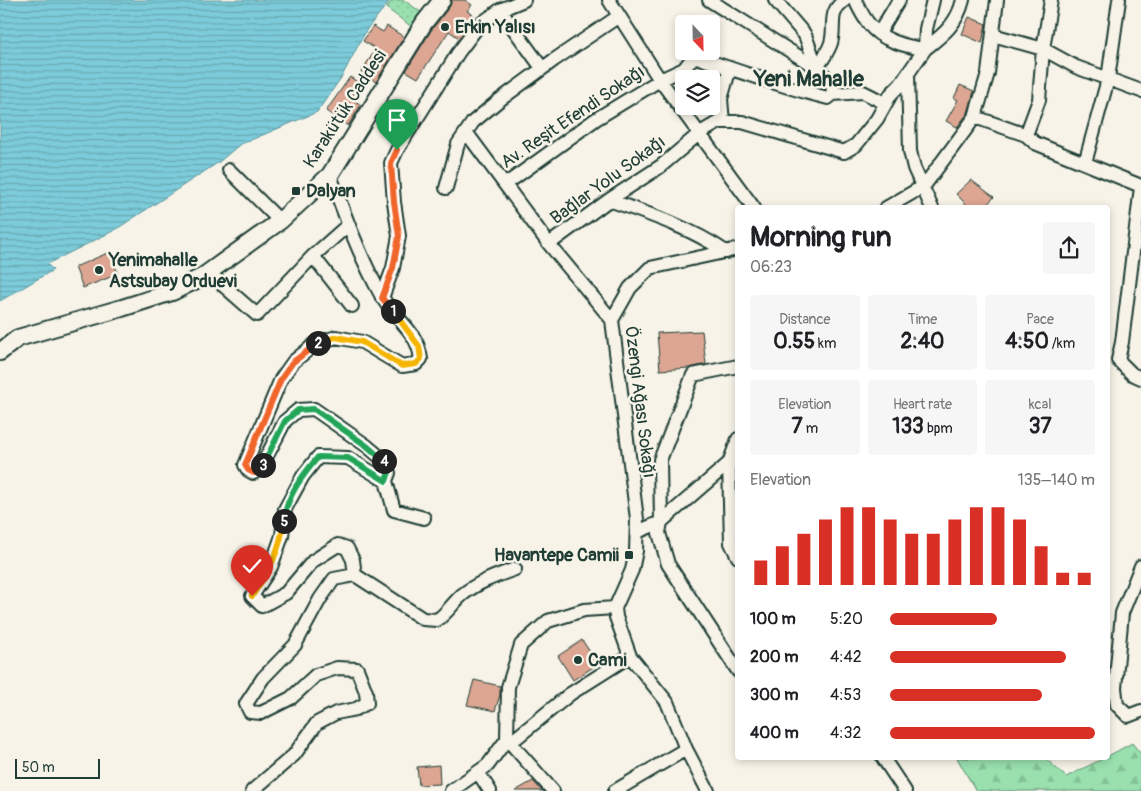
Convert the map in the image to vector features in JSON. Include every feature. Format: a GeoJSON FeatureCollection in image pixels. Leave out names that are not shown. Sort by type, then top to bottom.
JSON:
{"type":"FeatureCollection","features":[{"type":"Feature","properties":{"kind":"main road","name":"Karakütük Caddesi"},"geometry":{"type":"LineString","coordinates":[[0,352],[18,338],[172,292],[208,272],[280,221],[330,175],[424,23],[442,0]]}},
{"type":"Feature","properties":{"kind":"street"},"geometry":{"type":"LineString","coordinates":[[382,298],[393,268],[399,236],[391,163],[397,150],[458,53],[479,25],[500,10],[524,0]]}},
{"type":"Feature","properties":{"kind":"street"},"geometry":{"type":"LineString","coordinates":[[609,0],[660,80],[752,205]]}},
{"type":"Feature","properties":{"kind":"street"},"geometry":{"type":"LineString","coordinates":[[709,0],[817,68],[832,83],[834,94]]}},
{"type":"Feature","properties":{"kind":"street"},"geometry":{"type":"LineString","coordinates":[[775,0],[804,35],[817,68]]}},
{"type":"Feature","properties":{"kind":"street"},"geometry":{"type":"LineString","coordinates":[[817,68],[830,46],[833,34],[832,21],[836,6],[845,0]]}},
{"type":"Feature","properties":{"kind":"street"},"geometry":{"type":"LineString","coordinates":[[855,0],[870,26],[889,40],[907,47],[925,49]]}},
{"type":"Feature","properties":{"kind":"street"},"geometry":{"type":"LineString","coordinates":[[879,32],[899,0]]}},
{"type":"Feature","properties":{"kind":"street"},"geometry":{"type":"LineString","coordinates":[[925,49],[926,29],[932,0]]}},
{"type":"Feature","properties":{"kind":"street"},"geometry":{"type":"LineString","coordinates":[[886,103],[863,92],[834,94],[828,98],[755,78],[730,68],[721,99],[723,122],[742,122],[844,152],[856,145],[925,49],[945,34],[959,14],[963,0]]}},
{"type":"Feature","properties":{"kind":"street"},"geometry":{"type":"LineString","coordinates":[[891,205],[924,186],[975,117],[988,73],[997,0]]}},
{"type":"Feature","properties":{"kind":"street"},"geometry":{"type":"LineString","coordinates":[[1026,135],[1039,100],[1043,49],[1051,0]]}},
{"type":"Feature","properties":{"kind":"street"},"geometry":{"type":"LineString","coordinates":[[1085,163],[1108,79],[1119,0]]}},
{"type":"Feature","properties":{"kind":"street"},"geometry":{"type":"LineString","coordinates":[[500,10],[542,68]]}},
{"type":"Feature","properties":{"kind":"street"},"geometry":{"type":"LineString","coordinates":[[446,188],[458,144],[473,122],[542,68],[619,16]]}},
{"type":"Feature","properties":{"kind":"street"},"geometry":{"type":"LineString","coordinates":[[993,35],[1043,49],[1076,67],[1141,92]]}},
{"type":"Feature","properties":{"kind":"street","name":"Av. Reşit Efendi Sokağı"},"geometry":{"type":"LineString","coordinates":[[506,184],[596,119],[660,80],[684,69],[694,56],[730,68]]}},
{"type":"Feature","properties":{"kind":"street"},"geometry":{"type":"LineString","coordinates":[[908,74],[910,151],[914,168],[924,186],[931,205]]}},
{"type":"Feature","properties":{"kind":"street"},"geometry":{"type":"LineString","coordinates":[[975,117],[1026,135],[1035,143],[1141,186],[1122,342],[1118,360],[1132,374],[1141,378]]}},
{"type":"Feature","properties":{"kind":"street","name":"Bağlar Yolu Sokağı"},"geometry":{"type":"LineString","coordinates":[[549,244],[609,200],[660,166],[700,134],[719,122],[723,122]]}},
{"type":"Feature","properties":{"kind":"street"},"geometry":{"type":"LineString","coordinates":[[466,132],[549,244],[612,320]]}},
{"type":"Feature","properties":{"kind":"street"},"geometry":{"type":"LineString","coordinates":[[229,170],[280,221]]}},
{"type":"Feature","properties":{"kind":"street"},"geometry":{"type":"LineString","coordinates":[[330,175],[348,225],[382,298],[403,322],[419,346],[421,359],[416,364],[402,366],[362,342],[336,337],[315,344],[293,362],[281,379],[245,465],[248,470],[254,473],[260,469],[285,421],[298,410],[314,409],[367,446],[386,462],[389,472],[386,481],[394,510],[424,518]]}},
{"type":"Feature","properties":{"kind":"street"},"geometry":{"type":"LineString","coordinates":[[609,200],[679,226],[732,251]]}},
{"type":"Feature","properties":{"kind":"street"},"geometry":{"type":"LineString","coordinates":[[208,272],[257,315],[314,256],[348,225]]}},
{"type":"Feature","properties":{"kind":"street","name":"Özengi Ağası Sokağı"},"geometry":{"type":"LineString","coordinates":[[615,608],[632,570],[637,519],[612,320],[630,288],[650,268],[732,251]]}},
{"type":"Feature","properties":{"kind":"street"},"geometry":{"type":"LineString","coordinates":[[314,256],[352,306]]}},
{"type":"Feature","properties":{"kind":"street"},"geometry":{"type":"LineString","coordinates":[[735,367],[693,375],[660,460],[661,522],[659,534],[668,564],[735,667]]}},
{"type":"Feature","properties":{"kind":"street"},"geometry":{"type":"LineString","coordinates":[[735,447],[729,464],[731,543],[735,551]]}},
{"type":"Feature","properties":{"kind":"street"},"geometry":{"type":"LineString","coordinates":[[355,575],[353,560],[347,548],[338,545],[313,561],[280,598],[262,606],[252,596],[271,567],[282,536],[285,509],[303,476],[318,457],[348,458],[386,481]]}},
{"type":"Feature","properties":{"kind":"street"},"geometry":{"type":"LineString","coordinates":[[637,532],[661,522],[729,464]]}},
{"type":"Feature","properties":{"kind":"street"},"geometry":{"type":"LineString","coordinates":[[1141,566],[1122,613],[1115,688],[1117,704],[1128,716],[1141,711]]}},
{"type":"Feature","properties":{"kind":"street"},"geometry":{"type":"LineString","coordinates":[[252,791],[294,755],[317,723],[336,713],[356,709],[367,703],[366,692],[357,669],[337,668],[316,676],[292,698],[261,713],[250,712],[246,704],[263,678],[295,645],[320,598],[334,579],[355,575],[423,619],[437,620],[448,612],[461,597],[481,582],[515,569]]}},
{"type":"Feature","properties":{"kind":"street"},"geometry":{"type":"LineString","coordinates":[[552,791],[508,741],[508,687],[521,645],[548,621],[584,610],[615,608],[616,617],[630,656],[667,702],[686,749],[708,791]]}},
{"type":"Feature","properties":{"kind":"street"},"geometry":{"type":"LineString","coordinates":[[451,791],[488,765],[508,741],[570,694],[630,656]]}},
{"type":"Feature","properties":{"kind":"street"},"geometry":{"type":"LineString","coordinates":[[615,791],[686,749]]}},
{"type":"Feature","properties":{"kind":"street"},"geometry":{"type":"LineString","coordinates":[[884,760],[905,791]]}},
{"type":"Feature","properties":{"kind":"street"},"geometry":{"type":"LineString","coordinates":[[478,772],[490,791]]}},
{"type":"Feature","properties":{"kind":"green space"},"geometry":{"type":"Polygon","coordinates":[[[389,0],[404,0],[422,13],[412,27],[386,8],[391,2],[389,0]]]}},
{"type":"Feature","properties":{"kind":"green space"},"geometry":{"type":"Polygon","coordinates":[[[1132,743],[1141,754],[1141,791],[976,791],[958,760],[1047,760],[1066,777],[1100,760],[1110,760],[1110,755],[1132,743]]]}},
{"type":"Feature","properties":{"kind":"water"},"geometry":{"type":"Polygon","coordinates":[[[0,0],[386,0],[389,2],[367,29],[341,78],[317,112],[239,145],[219,162],[115,230],[47,264],[53,270],[0,301],[0,0]]]}},
{"type":"Feature","properties":{"kind":"building"},"geometry":{"type":"Polygon","coordinates":[[[452,0],[465,0],[472,5],[467,11],[476,17],[459,38],[449,31],[418,78],[406,71],[432,29],[450,6],[452,0]]]}},
{"type":"Feature","properties":{"kind":"building"},"geometry":{"type":"Polygon","coordinates":[[[969,17],[986,24],[982,43],[962,34],[969,17]]]}},
{"type":"Feature","properties":{"kind":"building"},"geometry":{"type":"Polygon","coordinates":[[[373,26],[383,32],[387,26],[404,37],[376,82],[361,72],[376,49],[363,41],[373,26]]]}},
{"type":"Feature","properties":{"kind":"building"},"geometry":{"type":"Polygon","coordinates":[[[350,77],[361,84],[351,98],[361,105],[348,126],[326,111],[350,77]]]}},
{"type":"Feature","properties":{"kind":"building"},"geometry":{"type":"Polygon","coordinates":[[[960,85],[974,91],[968,113],[957,127],[946,121],[958,100],[954,98],[960,85]]]}},
{"type":"Feature","properties":{"kind":"building"},"geometry":{"type":"Polygon","coordinates":[[[971,180],[994,197],[987,205],[967,205],[956,194],[971,180]]]}},
{"type":"Feature","properties":{"kind":"building"},"geometry":{"type":"Polygon","coordinates":[[[110,252],[118,274],[83,288],[75,267],[110,252]]]}},
{"type":"Feature","properties":{"kind":"building"},"geometry":{"type":"Polygon","coordinates":[[[702,331],[706,364],[689,368],[660,370],[657,333],[702,331]]]}},
{"type":"Feature","properties":{"kind":"building","name":"Cami"},"geometry":{"type":"Polygon","coordinates":[[[582,640],[598,664],[573,680],[558,656],[582,640]]]}},
{"type":"Feature","properties":{"kind":"building"},"geometry":{"type":"Polygon","coordinates":[[[474,680],[500,686],[500,695],[495,711],[467,705],[474,680]]]}},
{"type":"Feature","properties":{"kind":"building"},"geometry":{"type":"Polygon","coordinates":[[[439,765],[440,784],[419,785],[417,767],[439,765]]]}},
{"type":"Feature","properties":{"kind":"building"},"geometry":{"type":"Polygon","coordinates":[[[533,781],[542,791],[515,791],[533,781]]]}},
{"type":"Feature","properties":{"kind":"place","name":"Erkin Yalısı"},"geometry":{"type":"Point","coordinates":[445,27]}},
{"type":"Feature","properties":{"kind":"place","name":"Dalyan"},"geometry":{"type":"Point","coordinates":[296,191]}},
{"type":"Feature","properties":{"kind":"place","name":"Yenimahalle Astsubay Orduevi"},"geometry":{"type":"Point","coordinates":[99,270]}},
{"type":"Feature","properties":{"kind":"place","name":"Havantepe Camii"},"geometry":{"type":"Point","coordinates":[629,555]}},
{"type":"Feature","properties":{"kind":"place","name":"Cami"},"geometry":{"type":"Point","coordinates":[578,660]}},
{"type":"Feature","properties":{"kind":"district","name":"Yeni Mahalle"},"geometry":{"type":"Point","coordinates":[809,79]}},
{"type":"Feature","properties":{"kind":"route"},"geometry":{"type":"LineString","coordinates":[[252,596],[271,567],[282,536],[285,509],[303,476],[318,457],[348,458],[386,481],[389,472],[386,462],[367,446],[314,409],[298,410],[285,421],[260,469],[254,473],[248,470],[245,465],[281,379],[293,362],[315,344],[336,337],[362,342],[402,366],[416,364],[421,359],[419,346],[403,322],[382,298],[393,268],[399,236],[391,163],[397,150]]}}]}
